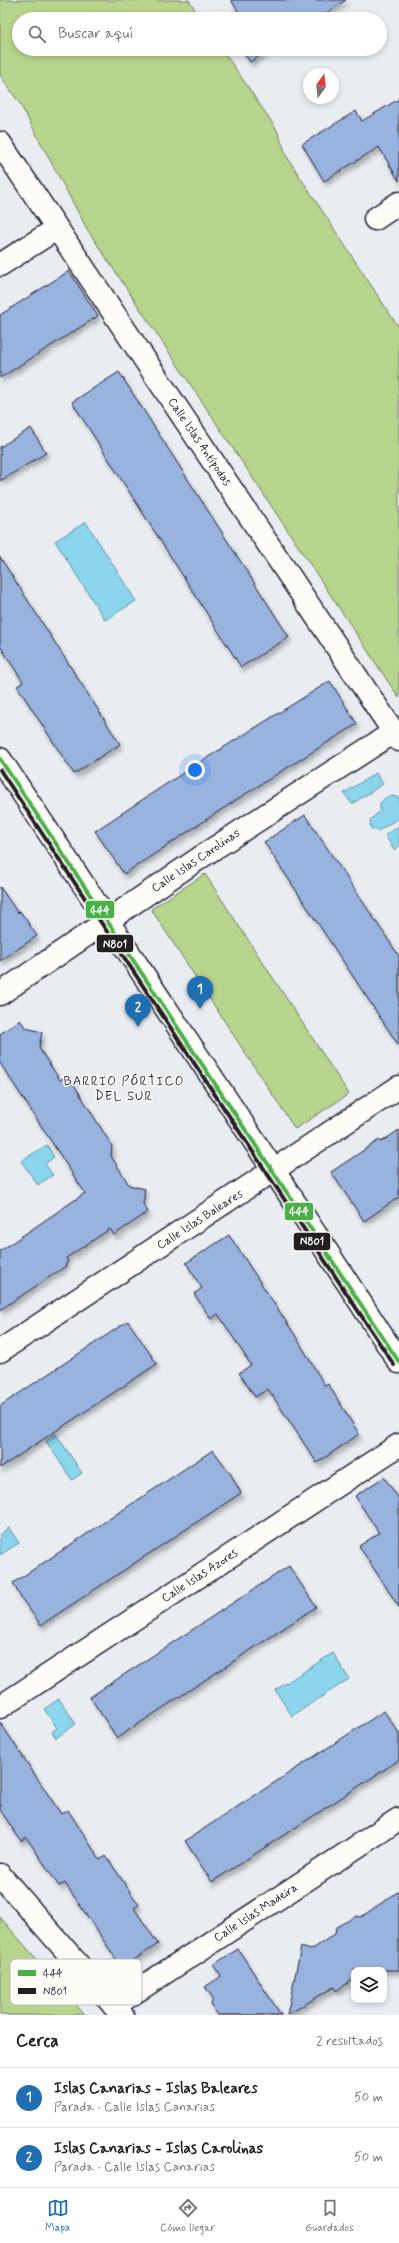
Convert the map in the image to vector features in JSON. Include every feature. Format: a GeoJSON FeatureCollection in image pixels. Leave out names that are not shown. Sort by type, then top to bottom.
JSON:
{"type":"FeatureCollection","features":[{"type":"Feature","properties":{"kind":"street","name":"Calle Islas Antípodas"},"geometry":{"type":"LineString","coordinates":[[0,143],[396,736]]}},
{"type":"Feature","properties":{"kind":"street"},"geometry":{"type":"LineString","coordinates":[[375,219],[399,204]]}},
{"type":"Feature","properties":{"kind":"street"},"geometry":{"type":"LineString","coordinates":[[0,265],[56,229]]}},
{"type":"Feature","properties":{"kind":"street","name":"Calle Islas Carolinas"},"geometry":{"type":"LineString","coordinates":[[0,994],[214,849],[396,736]]}},
{"type":"Feature","properties":{"kind":"street"},"geometry":{"type":"LineString","coordinates":[[0,759],[107,922],[275,1170],[399,1362]]}},
{"type":"Feature","properties":{"kind":"street","name":"Calle Islas Baleares"},"geometry":{"type":"LineString","coordinates":[[0,1352],[399,1087]]}},
{"type":"Feature","properties":{"kind":"street","name":"Calle Islas Azores"},"geometry":{"type":"LineString","coordinates":[[0,1708],[399,1445]]}},
{"type":"Feature","properties":{"kind":"street","name":"Calle Islas Madeira"},"geometry":{"type":"LineString","coordinates":[[142,1995],[399,1819]]}},
{"type":"Feature","properties":{"kind":"street"},"geometry":{"type":"LineString","coordinates":[[0,1875],[73,1959]]}},
{"type":"Feature","properties":{"kind":"street","name":"Calle Islas Madeira"},"geometry":{"type":"LineString","coordinates":[[118,2011],[127,2005]]}},
{"type":"Feature","properties":{"kind":"green space"},"geometry":{"type":"Polygon","coordinates":[[[0,0],[189,0],[197,12],[12,12],[12,56],[227,56],[277,130],[287,157],[399,328],[399,698],[87,229],[20,104],[0,75],[0,0]]]}},
{"type":"Feature","properties":{"kind":"green space"},"geometry":{"type":"Polygon","coordinates":[[[205,874],[349,1094],[295,1129],[151,909],[205,874]]]}},
{"type":"Feature","properties":{"kind":"green space"},"geometry":{"type":"Polygon","coordinates":[[[0,1917],[36,1959],[10,1959],[10,2005],[76,2005],[85,2015],[0,2015],[0,1917]]]}},
{"type":"Feature","properties":{"kind":"water"},"geometry":{"type":"Polygon","coordinates":[[[86,522],[136,601],[105,620],[55,541],[86,522]]]}},
{"type":"Feature","properties":{"kind":"water"},"geometry":{"type":"Polygon","coordinates":[[[376,773],[383,784],[352,804],[344,793],[376,773]]]}},
{"type":"Feature","properties":{"kind":"water"},"geometry":{"type":"Polygon","coordinates":[[[393,796],[399,798],[399,818],[378,831],[371,829],[370,820],[380,811],[380,803],[386,797],[393,796]]]}},
{"type":"Feature","properties":{"kind":"water"},"geometry":{"type":"Polygon","coordinates":[[[399,826],[399,846],[394,850],[385,835],[399,826]]]}},
{"type":"Feature","properties":{"kind":"water"},"geometry":{"type":"Polygon","coordinates":[[[47,1145],[54,1157],[45,1164],[53,1175],[38,1185],[21,1161],[47,1145]]]}},
{"type":"Feature","properties":{"kind":"water"},"geometry":{"type":"Polygon","coordinates":[[[56,1434],[82,1473],[72,1480],[46,1441],[56,1434]]]}},
{"type":"Feature","properties":{"kind":"water"},"geometry":{"type":"Polygon","coordinates":[[[9,1528],[19,1543],[0,1555],[0,1534],[9,1528]]]}},
{"type":"Feature","properties":{"kind":"water"},"geometry":{"type":"Polygon","coordinates":[[[333,1653],[349,1679],[292,1716],[275,1690],[333,1653]]]}},
{"type":"Feature","properties":{"kind":"water"},"geometry":{"type":"Polygon","coordinates":[[[59,1699],[76,1724],[56,1738],[52,1732],[57,1728],[44,1709],[59,1699]]]}},
{"type":"Feature","properties":{"kind":"building"},"geometry":{"type":"Polygon","coordinates":[[[231,0],[346,0],[328,12],[239,12],[231,0]]]}},
{"type":"Feature","properties":{"kind":"building"},"geometry":{"type":"Polygon","coordinates":[[[246,56],[259,56],[250,62],[246,56]]]}},
{"type":"Feature","properties":{"kind":"building"},"geometry":{"type":"Polygon","coordinates":[[[399,99],[399,181],[379,147],[324,181],[302,144],[356,111],[362,121],[399,99]]]}},
{"type":"Feature","properties":{"kind":"building"},"geometry":{"type":"Polygon","coordinates":[[[69,271],[98,316],[0,378],[0,315],[69,271]]]}},
{"type":"Feature","properties":{"kind":"building"},"geometry":{"type":"Polygon","coordinates":[[[119,372],[289,637],[241,667],[72,402],[119,372]]]}},
{"type":"Feature","properties":{"kind":"building"},"geometry":{"type":"Polygon","coordinates":[[[31,428],[46,453],[0,481],[0,447],[31,428]]]}},
{"type":"Feature","properties":{"kind":"building"},"geometry":{"type":"Polygon","coordinates":[[[0,557],[120,744],[74,774],[17,686],[23,682],[0,646],[0,557]]]}},
{"type":"Feature","properties":{"kind":"building"},"geometry":{"type":"Polygon","coordinates":[[[330,681],[357,724],[239,798],[124,874],[95,831],[189,769],[330,681]]]}},
{"type":"Feature","properties":{"kind":"building"},"geometry":{"type":"Polygon","coordinates":[[[305,815],[399,956],[399,1046],[264,842],[305,815]]]}},
{"type":"Feature","properties":{"kind":"building"},"geometry":{"type":"Polygon","coordinates":[[[0,887],[18,913],[20,911],[37,936],[0,961],[0,887]]]}},
{"type":"Feature","properties":{"kind":"building"},"geometry":{"type":"Polygon","coordinates":[[[20,1020],[26,1028],[42,1032],[39,1048],[60,1080],[68,1075],[112,1146],[111,1156],[129,1185],[145,1189],[143,1204],[148,1212],[114,1235],[110,1229],[66,1258],[68,1262],[65,1264],[66,1266],[0,1310],[0,1251],[85,1193],[0,1063],[0,1034],[20,1020]]]}},
{"type":"Feature","properties":{"kind":"building"},"geometry":{"type":"Polygon","coordinates":[[[399,1130],[399,1197],[364,1221],[331,1172],[379,1140],[381,1142],[399,1130]]]}},
{"type":"Feature","properties":{"kind":"building"},"geometry":{"type":"Polygon","coordinates":[[[229,1235],[295,1335],[325,1386],[328,1384],[359,1434],[317,1463],[268,1389],[255,1397],[239,1373],[251,1365],[218,1314],[211,1319],[194,1294],[202,1288],[186,1263],[229,1235]]]}},
{"type":"Feature","properties":{"kind":"building"},"geometry":{"type":"Polygon","coordinates":[[[128,1321],[157,1364],[0,1468],[0,1406],[128,1321]]]}},
{"type":"Feature","properties":{"kind":"building"},"geometry":{"type":"Polygon","coordinates":[[[213,1450],[230,1473],[241,1493],[41,1625],[21,1598],[13,1583],[213,1450]]]}},
{"type":"Feature","properties":{"kind":"building"},"geometry":{"type":"Polygon","coordinates":[[[384,1477],[399,1499],[399,1607],[359,1546],[379,1533],[355,1496],[384,1477]]]}},
{"type":"Feature","properties":{"kind":"building"},"geometry":{"type":"Polygon","coordinates":[[[289,1566],[316,1607],[117,1738],[90,1697],[289,1566]]]}},
{"type":"Feature","properties":{"kind":"building"},"geometry":{"type":"Polygon","coordinates":[[[384,1711],[399,1733],[399,1760],[212,1882],[185,1841],[384,1711]]]}},
{"type":"Feature","properties":{"kind":"building"},"geometry":{"type":"Polygon","coordinates":[[[0,1722],[61,1814],[68,1810],[100,1860],[106,1856],[139,1905],[134,1908],[158,1944],[136,1959],[116,1959],[65,1883],[59,1886],[26,1837],[21,1841],[0,1810],[0,1722]]]}},
{"type":"Feature","properties":{"kind":"building"},"geometry":{"type":"Polygon","coordinates":[[[399,1891],[399,1970],[387,1970],[387,1967],[351,1967],[351,1981],[336,1991],[334,1987],[287,2015],[301,1947],[311,1950],[335,1934],[336,1927],[357,1916],[361,1917],[399,1891]]]}},
{"type":"Feature","properties":{"kind":"building"},"geometry":{"type":"Polygon","coordinates":[[[238,1949],[281,2015],[218,2015],[211,2005],[213,1998],[205,1987],[221,1976],[213,1965],[238,1949]]]}},
{"type":"Feature","properties":{"kind":"transit line","name":"444"},"geometry":{"type":"LineString","coordinates":[[0,759],[399,1362]]}},
{"type":"Feature","properties":{"kind":"transit line","name":"N801"},"geometry":{"type":"LineString","coordinates":[[0,770],[394,1365]]}},
{"type":"Feature","properties":{"kind":"place","name":"Islas Canarias - Islas Baleares"},"geometry":{"type":"Point","coordinates":[200,1009]}},
{"type":"Feature","properties":{"kind":"place","name":"Islas Canarias - Islas Carolinas"},"geometry":{"type":"Point","coordinates":[138,1027]}},
{"type":"Feature","properties":{"kind":"district","name":"BARRIO PÓRTICO DEL SUR"},"geometry":{"type":"Point","coordinates":[124,1088]}}]}
